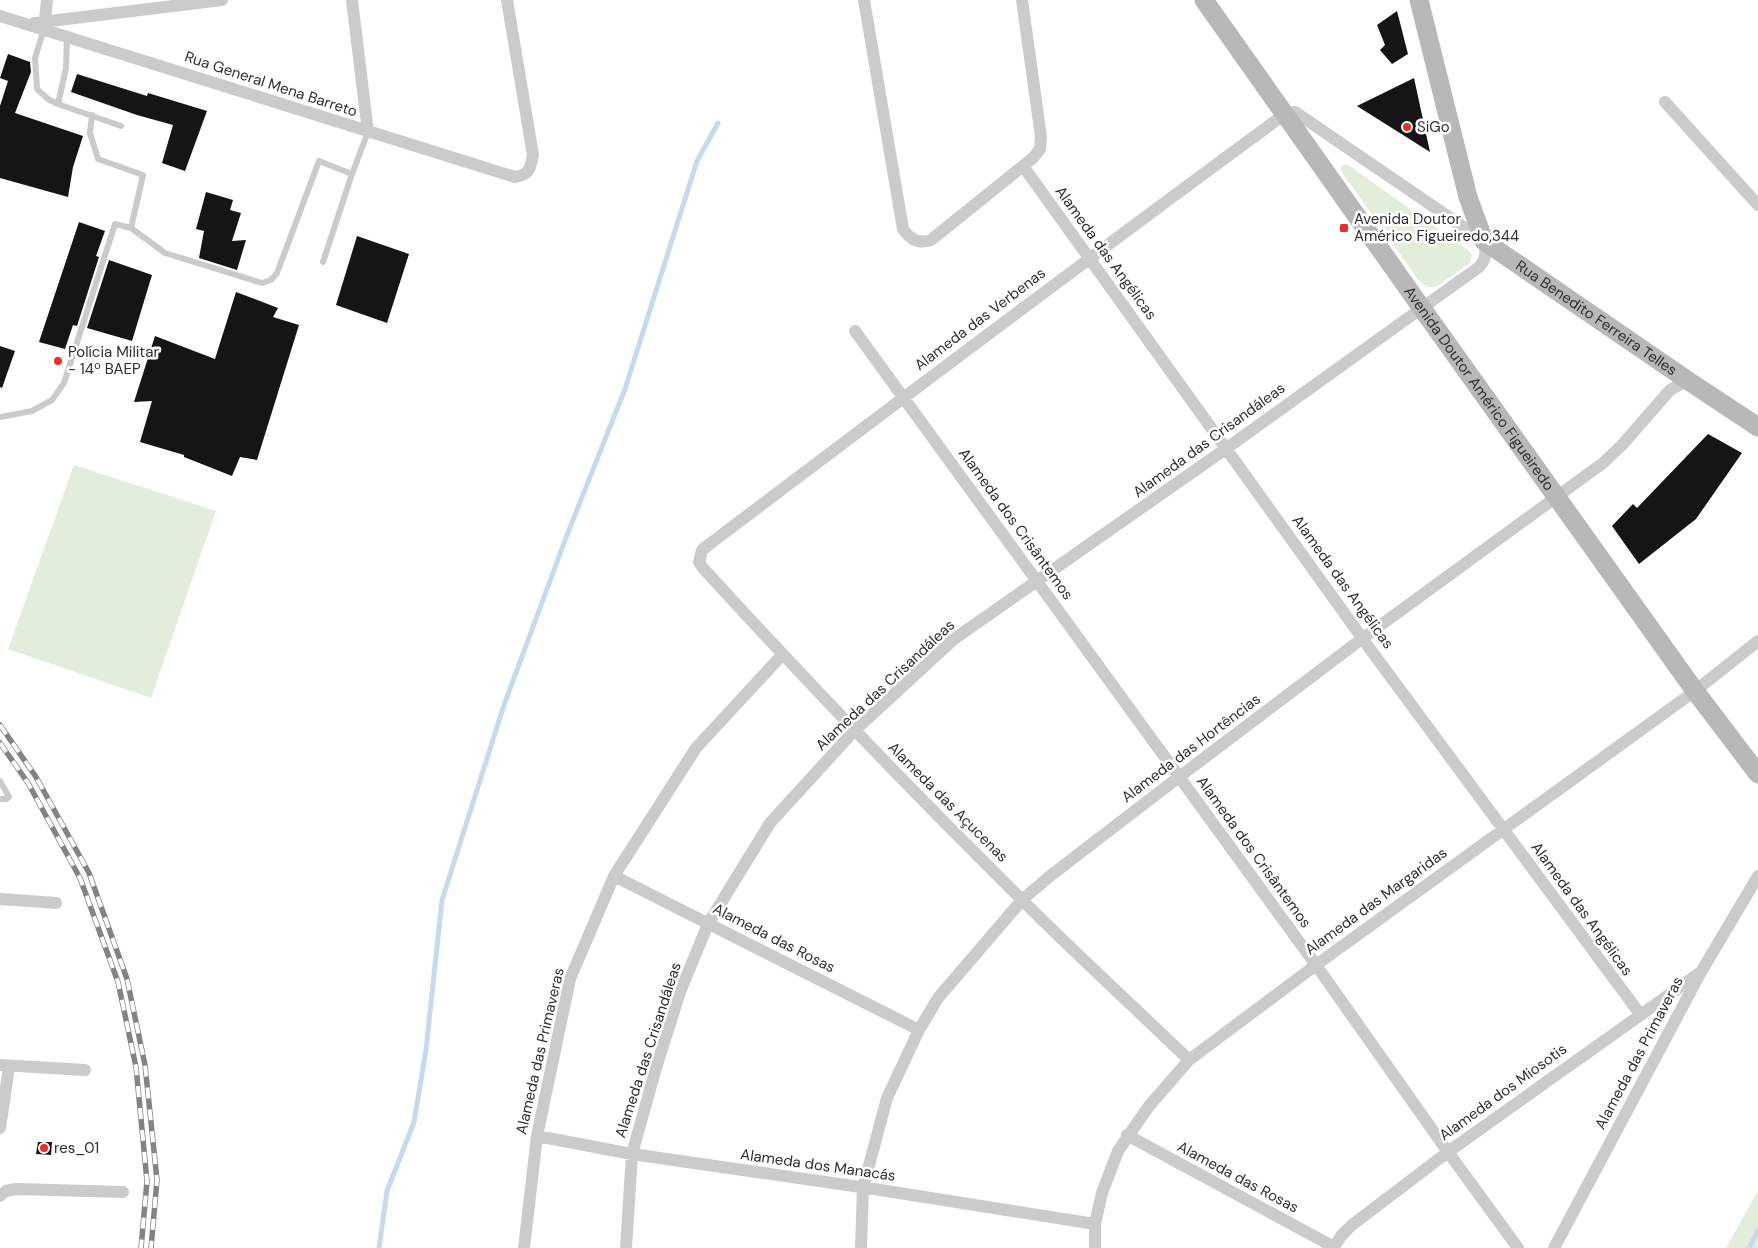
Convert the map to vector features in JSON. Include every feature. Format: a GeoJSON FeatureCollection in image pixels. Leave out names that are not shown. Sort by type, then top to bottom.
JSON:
{"type":"FeatureCollection","features":[{"type":"Feature","properties":{"kind":"main road","name":"Avenida Doutor Américo Figueiredo"},"geometry":{"type":"LineString","coordinates":[[1204,0],[1695,691],[1758,774]]}},
{"type":"Feature","properties":{"kind":"main road"},"geometry":{"type":"LineString","coordinates":[[1419,0],[1468,197],[1484,241]]}},
{"type":"Feature","properties":{"kind":"main road","name":"Rua Benedito Ferreira Telles"},"geometry":{"type":"LineString","coordinates":[[1484,241],[1758,427]]}},
{"type":"Feature","properties":{"kind":"street"},"geometry":{"type":"LineString","coordinates":[[44,26],[47,0]]}},
{"type":"Feature","properties":{"kind":"street"},"geometry":{"type":"LineString","coordinates":[[0,16],[27,24],[44,26],[222,0]]}},
{"type":"Feature","properties":{"kind":"street"},"geometry":{"type":"LineString","coordinates":[[352,0],[368,132]]}},
{"type":"Feature","properties":{"kind":"street","name":"Rua General Mena Barreto"},"geometry":{"type":"LineString","coordinates":[[44,26],[67,36],[515,177],[524,175],[530,168],[533,156],[507,0]]}},
{"type":"Feature","properties":{"kind":"street"},"geometry":{"type":"LineString","coordinates":[[864,0],[903,229],[915,241],[923,242],[931,240],[1033,158],[1040,148],[1041,137],[1022,0]]}},
{"type":"Feature","properties":{"kind":"street"},"geometry":{"type":"LineString","coordinates":[[1665,102],[1758,205]]}},
{"type":"Feature","properties":{"kind":"street","name":"Rua Benedito Ferreira Telles"},"geometry":{"type":"LineString","coordinates":[[1285,114],[1295,112],[1300,114],[1484,241]]}},
{"type":"Feature","properties":{"kind":"street","name":"Alameda das Verbenas"},"geometry":{"type":"LineString","coordinates":[[700,555],[707,546],[903,397],[1285,114]]}},
{"type":"Feature","properties":{"kind":"street","name":"Alameda das Angélicas"},"geometry":{"type":"LineString","coordinates":[[1023,166],[1363,638],[1640,1014]]}},
{"type":"Feature","properties":{"kind":"street","name":"Alameda das Crisandáleas"},"geometry":{"type":"LineString","coordinates":[[626,1248],[632,1154],[680,992],[708,924],[770,822],[854,731],[954,639],[1227,448],[1478,267],[1485,260],[1484,241]]}},
{"type":"Feature","properties":{"kind":"street","name":"Alameda dos Crisântemos"},"geometry":{"type":"LineString","coordinates":[[855,331],[1316,965],[1518,1248]]}},
{"type":"Feature","properties":{"kind":"street","name":"Alameda das Hortências"},"geometry":{"type":"LineString","coordinates":[[861,1248],[863,1188],[886,1098],[919,1030],[938,998],[1022,900],[1050,876],[1363,638],[1558,498],[1603,463],[1622,445],[1670,390],[1684,382],[1690,382]]}},
{"type":"Feature","properties":{"kind":"street","name":"Alameda das Açucenas"},"geometry":{"type":"LineString","coordinates":[[700,555],[699,562],[702,568],[854,731],[1022,900],[1189,1060]]}},
{"type":"Feature","properties":{"kind":"street","name":"Alameda das Margaridas"},"geometry":{"type":"LineString","coordinates":[[1095,1248],[1095,1224],[1102,1193],[1113,1161],[1127,1135],[1149,1106],[1189,1060],[1502,829],[1695,691],[1758,641]]}},
{"type":"Feature","properties":{"kind":"street","name":"Alameda das Primaveras"},"geometry":{"type":"LineString","coordinates":[[524,1248],[537,1136],[570,979],[614,876],[696,748],[782,655]]}},
{"type":"Feature","properties":{"kind":"street","name":"Alameda das Rosas"},"geometry":{"type":"LineString","coordinates":[[614,876],[919,1030]]}},
{"type":"Feature","properties":{"kind":"street","name":"Alameda das Primaveras"},"geometry":{"type":"LineString","coordinates":[[1554,1248],[1701,972],[1758,876]]}},
{"type":"Feature","properties":{"kind":"street"},"geometry":{"type":"LineString","coordinates":[[0,899],[56,903]]}},
{"type":"Feature","properties":{"kind":"street","name":"Alameda dos Miosotis"},"geometry":{"type":"LineString","coordinates":[[1333,1248],[1341,1236],[1352,1226],[1448,1152],[1701,972]]}},
{"type":"Feature","properties":{"kind":"street"},"geometry":{"type":"LineString","coordinates":[[1666,996],[1678,1004],[1680,1011]]}},
{"type":"Feature","properties":{"kind":"street"},"geometry":{"type":"LineString","coordinates":[[0,1128],[4,1066],[85,1070]]}},
{"type":"Feature","properties":{"kind":"street","name":"Alameda das Rosas"},"geometry":{"type":"LineString","coordinates":[[1127,1135],[1333,1248]]}},
{"type":"Feature","properties":{"kind":"street","name":"Alameda dos Manacás"},"geometry":{"type":"LineString","coordinates":[[537,1136],[632,1154],[1095,1224]]}},
{"type":"Feature","properties":{"kind":"street"},"geometry":{"type":"LineString","coordinates":[[0,1196],[6,1191],[16,1189],[123,1192]]}},
{"type":"Feature","properties":{"kind":"lane"},"geometry":{"type":"LineString","coordinates":[[44,26],[36,58],[38,89],[48,99],[58,104],[121,126]]}},
{"type":"Feature","properties":{"kind":"lane"},"geometry":{"type":"LineString","coordinates":[[58,104],[66,68],[67,36]]}},
{"type":"Feature","properties":{"kind":"lane"},"geometry":{"type":"LineString","coordinates":[[92,115],[90,133],[98,159],[144,175],[131,228]]}},
{"type":"Feature","properties":{"kind":"lane"},"geometry":{"type":"LineString","coordinates":[[322,262],[368,132]]}},
{"type":"Feature","properties":{"kind":"lane"},"geometry":{"type":"LineString","coordinates":[[0,417],[32,411],[52,400],[64,383],[115,224],[131,228],[165,253],[262,283],[271,280],[276,273],[319,162],[352,174]]}},
{"type":"Feature","properties":{"kind":"lane"},"geometry":{"type":"LineString","coordinates":[[0,782],[9,797],[7,799],[0,799]]}},
{"type":"Feature","properties":{"kind":"green space"},"geometry":{"type":"Polygon","coordinates":[[[1347,164],[1469,251],[1472,256],[1470,263],[1436,287],[1427,287],[1420,282],[1341,171],[1341,166],[1347,164]]]}},
{"type":"Feature","properties":{"kind":"green space"},"geometry":{"type":"Polygon","coordinates":[[[74,465],[216,511],[151,698],[8,649],[74,465]]]}},
{"type":"Feature","properties":{"kind":"green space"},"geometry":{"type":"Polygon","coordinates":[[[1758,1191],[1758,1248],[1726,1248],[1758,1191]]]}},
{"type":"Feature","properties":{"kind":"building"},"geometry":{"type":"Polygon","coordinates":[[[1397,11],[1408,54],[1392,64],[1380,50],[1385,45],[1377,25],[1397,11]]]}},
{"type":"Feature","properties":{"kind":"building"},"geometry":{"type":"Polygon","coordinates":[[[8,54],[30,62],[31,72],[15,113],[83,136],[73,167],[68,197],[0,178],[0,106],[8,81],[0,78],[8,54]]]}},
{"type":"Feature","properties":{"kind":"building"},"geometry":{"type":"Polygon","coordinates":[[[77,74],[147,96],[148,93],[207,111],[185,171],[162,163],[173,125],[137,115],[71,92],[77,74]]]}},
{"type":"Feature","properties":{"kind":"building","name":"SiGo"},"geometry":{"type":"Polygon","coordinates":[[[1414,78],[1430,152],[1357,106],[1414,78]]]}},
{"type":"Feature","properties":{"kind":"building"},"geometry":{"type":"Polygon","coordinates":[[[206,192],[233,200],[230,210],[241,213],[232,241],[246,240],[237,270],[199,258],[204,231],[196,229],[206,192]]]}},
{"type":"Feature","properties":{"kind":"building"},"geometry":{"type":"Polygon","coordinates":[[[79,222],[105,231],[96,256],[99,257],[77,326],[73,325],[65,349],[39,342],[79,222]]]}},
{"type":"Feature","properties":{"kind":"building"},"geometry":{"type":"Polygon","coordinates":[[[357,236],[409,254],[387,323],[336,305],[357,236]]]}},
{"type":"Feature","properties":{"kind":"building"},"geometry":{"type":"Polygon","coordinates":[[[109,260],[152,275],[132,341],[87,328],[109,260]]]}},
{"type":"Feature","properties":{"kind":"building"},"geometry":{"type":"Polygon","coordinates":[[[236,292],[278,308],[273,317],[299,325],[257,460],[240,457],[232,476],[184,457],[184,455],[140,442],[152,401],[134,402],[155,336],[215,359],[236,292]]]}},
{"type":"Feature","properties":{"kind":"building"},"geometry":{"type":"Polygon","coordinates":[[[0,346],[15,351],[2,388],[0,387],[0,346]]]}},
{"type":"Feature","properties":{"kind":"building"},"geometry":{"type":"Polygon","coordinates":[[[1708,434],[1742,453],[1696,519],[1639,564],[1612,526],[1633,504],[1637,508],[1708,434]]]}},
{"type":"Feature","properties":{"kind":"building","name":"res_01"},"geometry":{"type":"Polygon","coordinates":[[[38,1142],[52,1142],[51,1155],[36,1154],[38,1142]]]}},
{"type":"Feature","properties":{"kind":"waterway"},"geometry":{"type":"LineString","coordinates":[[379,1248],[387,1191],[414,1122],[426,1050],[442,900],[504,705],[567,535],[625,389],[697,161],[718,123]]}},
{"type":"Feature","properties":{"kind":"waterway"},"geometry":{"type":"LineString","coordinates":[[1749,1248],[1758,1231]]}},
{"type":"Feature","properties":{"kind":"railway"},"geometry":{"type":"LineString","coordinates":[[0,725],[36,777],[89,873],[127,979],[145,1065],[157,1180],[151,1248]]}},
{"type":"Feature","properties":{"kind":"railway"},"geometry":{"type":"LineString","coordinates":[[0,743],[28,783],[80,878],[118,982],[136,1067],[147,1181],[141,1248]]}},
{"type":"Feature","properties":{"kind":"place","name":"SiGo"},"geometry":{"type":"Point","coordinates":[1407,127]}},
{"type":"Feature","properties":{"kind":"place","name":"Avenida Doutor Américo Figueiredo,344"},"geometry":{"type":"Point","coordinates":[1344,228]}},
{"type":"Feature","properties":{"kind":"place","name":"Polícia Militar - 14º BAEP"},"geometry":{"type":"Point","coordinates":[58,361]}},
{"type":"Feature","properties":{"kind":"place","name":"res_01"},"geometry":{"type":"Point","coordinates":[44,1148]}}]}
